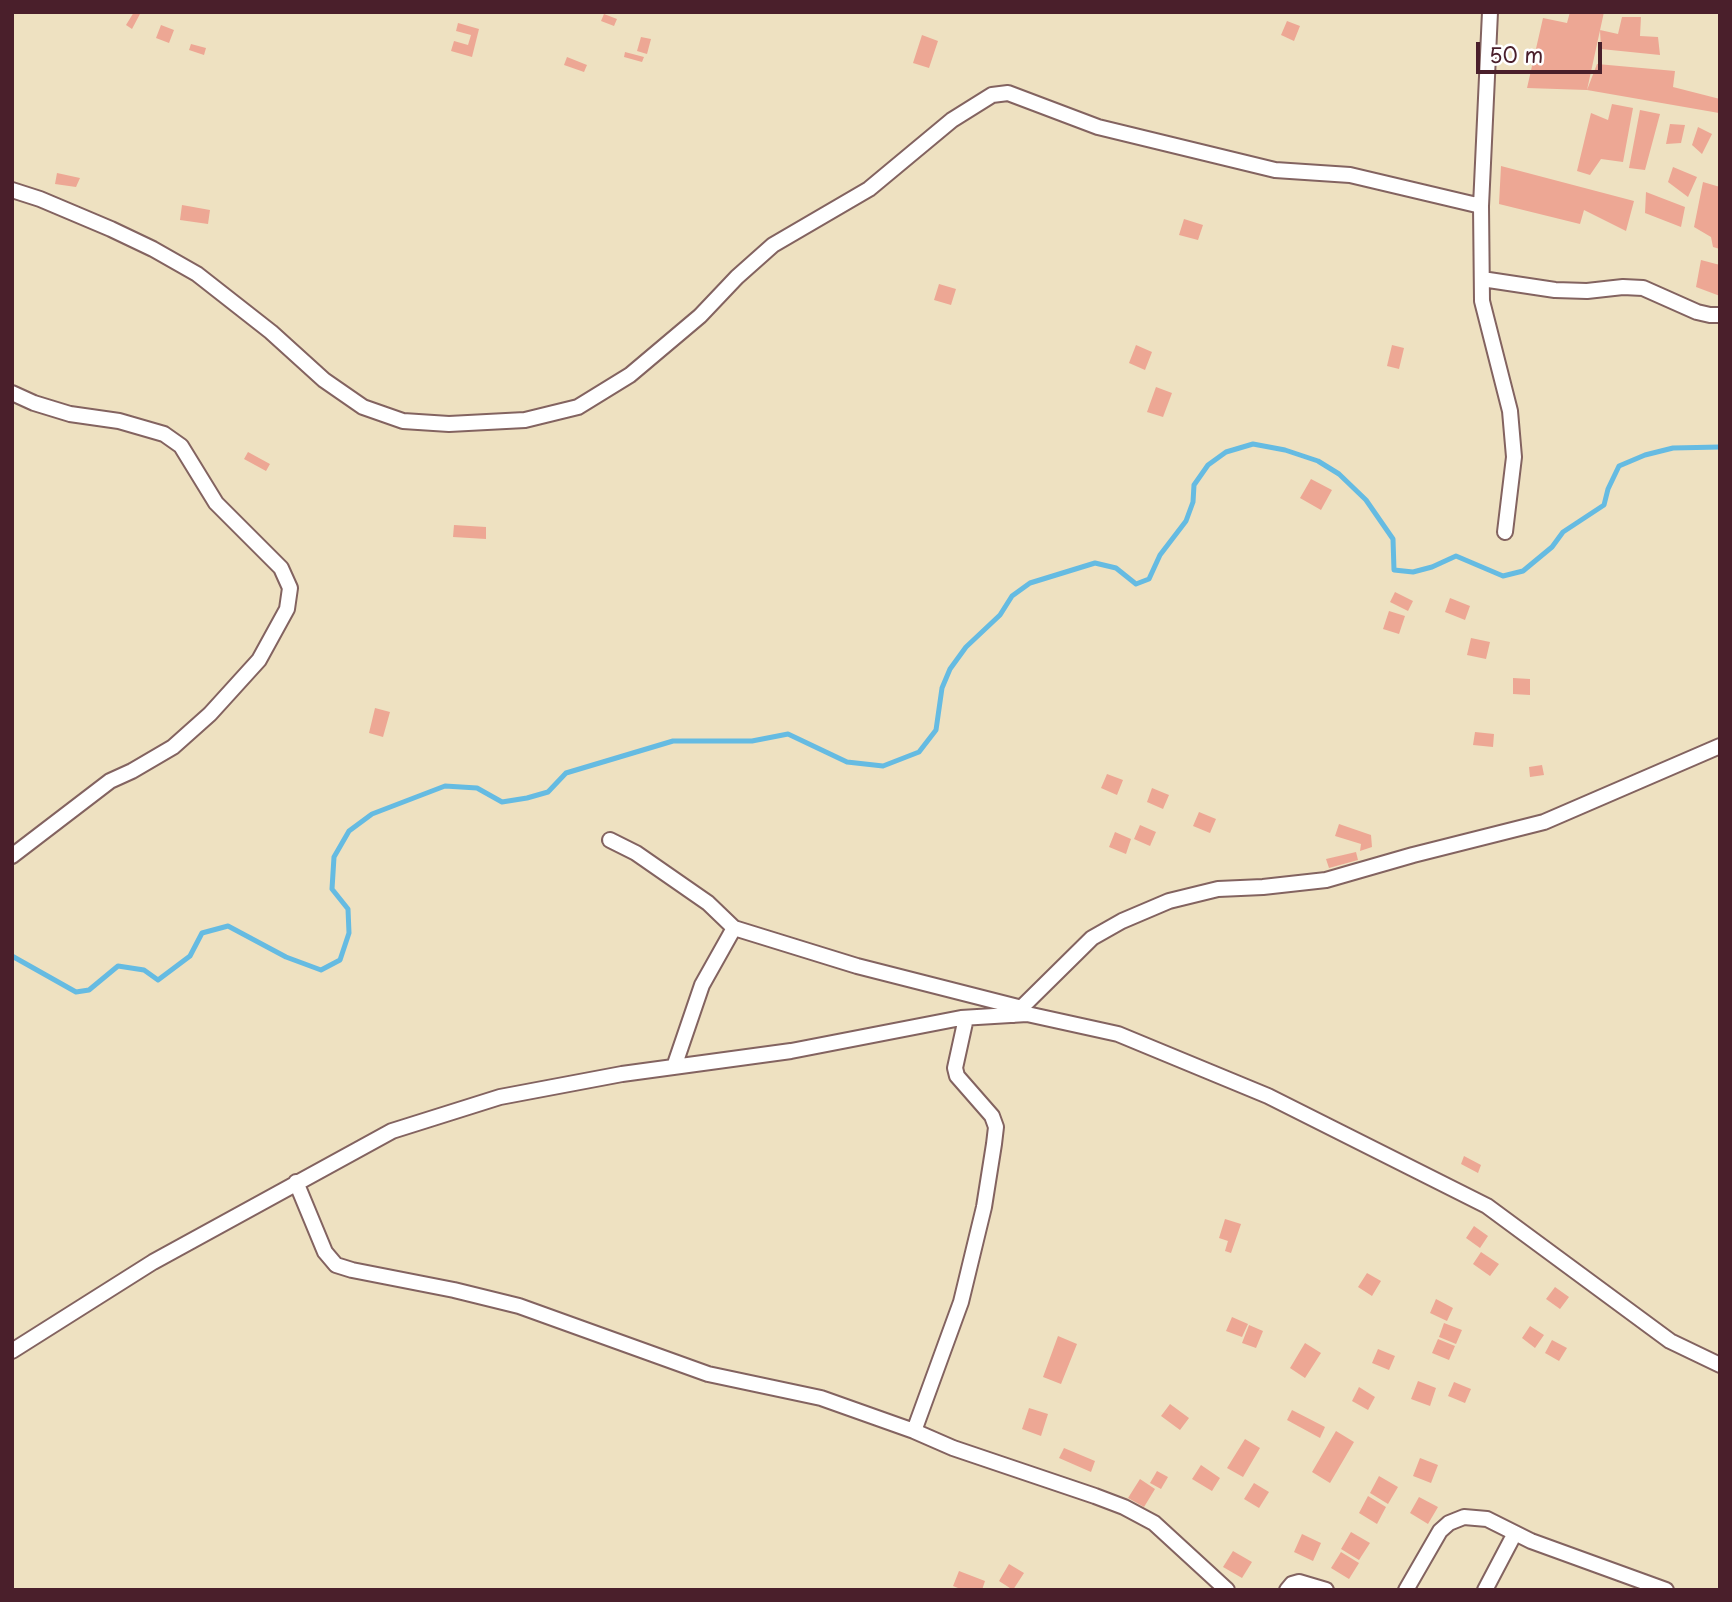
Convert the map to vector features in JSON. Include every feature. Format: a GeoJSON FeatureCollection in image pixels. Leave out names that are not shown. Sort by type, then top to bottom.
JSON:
{"type":"FeatureCollection","features":[{"type":"Feature","properties":{"kind":"street"},"geometry":{"type":"LineString","coordinates":[[1490,12],[1481,206],[1482,301],[1510,411],[1514,457],[1505,532]]}},
{"type":"Feature","properties":{"kind":"street"},"geometry":{"type":"LineString","coordinates":[[12,190],[111,229],[197,274],[271,332],[324,380],[363,407],[403,421],[449,424],[525,421],[578,407],[620,382],[700,316],[737,277],[773,246],[869,189],[952,120],[992,95],[1008,93],[1098,127],[1275,170],[1350,175],[1481,206]]}},
{"type":"Feature","properties":{"kind":"street"},"geometry":{"type":"LineString","coordinates":[[1482,279],[1555,290],[1587,291],[1623,287],[1643,289],[1697,312],[1720,314]]}},
{"type":"Feature","properties":{"kind":"street"},"geometry":{"type":"LineString","coordinates":[[12,393],[70,414],[119,421],[164,434],[181,446],[216,503],[281,568],[290,588],[286,609],[260,660],[209,713],[173,747],[110,781],[12,856]]}},
{"type":"Feature","properties":{"kind":"street"},"geometry":{"type":"LineString","coordinates":[[12,1352],[153,1262],[392,1131],[500,1097],[674,1067],[791,1051],[966,1018],[1018,1011],[1092,938],[1122,921],[1169,901],[1218,889],[1326,880],[1426,851],[1544,822],[1720,746]]}},
{"type":"Feature","properties":{"kind":"street"},"geometry":{"type":"LineString","coordinates":[[610,840],[636,853],[708,903],[734,928],[1027,1014],[1118,1034],[1268,1096],[1487,1206],[1670,1341],[1720,1366]]}},
{"type":"Feature","properties":{"kind":"street"},"geometry":{"type":"LineString","coordinates":[[674,1067],[702,985],[734,928]]}},
{"type":"Feature","properties":{"kind":"street"},"geometry":{"type":"LineString","coordinates":[[914,1431],[961,1302],[984,1207],[996,1127],[992,1116],[957,1076],[955,1068],[966,1018]]}},
{"type":"Feature","properties":{"kind":"street"},"geometry":{"type":"LineString","coordinates":[[296,1182],[325,1252],[336,1265],[519,1306],[708,1374],[821,1398],[953,1448],[1124,1507],[1154,1523],[1227,1590]]}},
{"type":"Feature","properties":{"kind":"street"},"geometry":{"type":"LineString","coordinates":[[1406,1590],[1440,1531],[1449,1523],[1464,1517],[1487,1519],[1515,1533],[1667,1590]]}},
{"type":"Feature","properties":{"kind":"street"},"geometry":{"type":"LineString","coordinates":[[1485,1590],[1515,1533]]}},
{"type":"Feature","properties":{"kind":"street"},"geometry":{"type":"LineString","coordinates":[[1287,1590],[1292,1584],[1299,1582],[1326,1590]]}},
{"type":"Feature","properties":{"kind":"building"},"geometry":{"type":"Polygon","coordinates":[[[134,12],[141,12],[132,29],[126,25],[134,12]]]}},
{"type":"Feature","properties":{"kind":"building"},"geometry":{"type":"Polygon","coordinates":[[[1570,12],[1604,12],[1587,90],[1527,88],[1543,18],[1567,23],[1570,12]]]}},
{"type":"Feature","properties":{"kind":"building"},"geometry":{"type":"Polygon","coordinates":[[[604,14],[617,19],[614,26],[601,21],[604,14]]]}},
{"type":"Feature","properties":{"kind":"building"},"geometry":{"type":"Polygon","coordinates":[[[1622,17],[1641,17],[1640,36],[1658,37],[1660,55],[1601,49],[1600,30],[1618,34],[1622,17]]]}},
{"type":"Feature","properties":{"kind":"building"},"geometry":{"type":"Polygon","coordinates":[[[1287,21],[1300,26],[1294,41],[1281,35],[1287,21]]]}},
{"type":"Feature","properties":{"kind":"building"},"geometry":{"type":"Polygon","coordinates":[[[458,23],[479,29],[472,57],[451,51],[454,41],[468,45],[471,35],[456,31],[458,23]]]}},
{"type":"Feature","properties":{"kind":"building"},"geometry":{"type":"Polygon","coordinates":[[[161,25],[174,30],[169,43],[156,38],[161,25]]]}},
{"type":"Feature","properties":{"kind":"building"},"geometry":{"type":"Polygon","coordinates":[[[922,35],[938,41],[929,68],[913,63],[922,35]]]}},
{"type":"Feature","properties":{"kind":"building"},"geometry":{"type":"Polygon","coordinates":[[[641,37],[651,39],[647,54],[637,51],[641,37]]]}},
{"type":"Feature","properties":{"kind":"building"},"geometry":{"type":"Polygon","coordinates":[[[191,44],[206,48],[204,55],[189,50],[191,44]]]}},
{"type":"Feature","properties":{"kind":"building"},"geometry":{"type":"Polygon","coordinates":[[[625,52],[644,57],[642,62],[624,57],[625,52]]]}},
{"type":"Feature","properties":{"kind":"building"},"geometry":{"type":"Polygon","coordinates":[[[567,57],[587,65],[584,72],[564,65],[567,57]]]}},
{"type":"Feature","properties":{"kind":"building"},"geometry":{"type":"Polygon","coordinates":[[[1597,64],[1675,71],[1673,87],[1720,99],[1719,113],[1587,90],[1597,64]]]}},
{"type":"Feature","properties":{"kind":"building"},"geometry":{"type":"Polygon","coordinates":[[[1612,104],[1633,108],[1623,162],[1601,159],[1590,175],[1577,171],[1591,113],[1608,120],[1612,104]]]}},
{"type":"Feature","properties":{"kind":"building"},"geometry":{"type":"Polygon","coordinates":[[[1640,110],[1660,114],[1645,170],[1629,168],[1640,110]]]}},
{"type":"Feature","properties":{"kind":"building"},"geometry":{"type":"Polygon","coordinates":[[[1670,124],[1685,125],[1681,143],[1666,144],[1670,124]]]}},
{"type":"Feature","properties":{"kind":"building"},"geometry":{"type":"Polygon","coordinates":[[[1698,127],[1712,134],[1702,154],[1692,145],[1698,127]]]}},
{"type":"Feature","properties":{"kind":"building"},"geometry":{"type":"Polygon","coordinates":[[[1501,166],[1634,201],[1626,231],[1584,210],[1580,224],[1499,204],[1501,166]]]}},
{"type":"Feature","properties":{"kind":"building"},"geometry":{"type":"Polygon","coordinates":[[[1673,167],[1697,177],[1688,197],[1668,182],[1673,167]]]}},
{"type":"Feature","properties":{"kind":"building"},"geometry":{"type":"Polygon","coordinates":[[[57,173],[80,178],[76,187],[55,184],[57,173]]]}},
{"type":"Feature","properties":{"kind":"building"},"geometry":{"type":"Polygon","coordinates":[[[1703,182],[1720,187],[1720,249],[1713,247],[1711,237],[1694,227],[1703,182]]]}},
{"type":"Feature","properties":{"kind":"building"},"geometry":{"type":"Polygon","coordinates":[[[1646,192],[1685,207],[1681,227],[1645,213],[1646,192]]]}},
{"type":"Feature","properties":{"kind":"building"},"geometry":{"type":"Polygon","coordinates":[[[182,205],[210,210],[208,224],[180,220],[182,205]]]}},
{"type":"Feature","properties":{"kind":"building"},"geometry":{"type":"Polygon","coordinates":[[[1184,219],[1203,225],[1198,240],[1179,235],[1184,219]]]}},
{"type":"Feature","properties":{"kind":"building"},"geometry":{"type":"Polygon","coordinates":[[[1701,260],[1720,265],[1720,296],[1696,287],[1701,260]]]}},
{"type":"Feature","properties":{"kind":"building"},"geometry":{"type":"Polygon","coordinates":[[[939,284],[956,289],[951,305],[934,300],[939,284]]]}},
{"type":"Feature","properties":{"kind":"building"},"geometry":{"type":"Polygon","coordinates":[[[1136,345],[1152,352],[1145,370],[1129,363],[1136,345]]]}},
{"type":"Feature","properties":{"kind":"building"},"geometry":{"type":"Polygon","coordinates":[[[1392,345],[1404,348],[1399,369],[1387,366],[1392,345]]]}},
{"type":"Feature","properties":{"kind":"building"},"geometry":{"type":"Polygon","coordinates":[[[1156,387],[1172,393],[1163,417],[1147,412],[1156,387]]]}},
{"type":"Feature","properties":{"kind":"building"},"geometry":{"type":"Polygon","coordinates":[[[248,452],[270,464],[266,471],[244,459],[248,452]]]}},
{"type":"Feature","properties":{"kind":"building"},"geometry":{"type":"Polygon","coordinates":[[[1311,479],[1332,490],[1321,510],[1300,498],[1311,479]]]}},
{"type":"Feature","properties":{"kind":"building"},"geometry":{"type":"Polygon","coordinates":[[[454,525],[486,527],[486,539],[453,537],[454,525]]]}},
{"type":"Feature","properties":{"kind":"building"},"geometry":{"type":"Polygon","coordinates":[[[1395,592],[1413,601],[1408,611],[1390,602],[1395,592]]]}},
{"type":"Feature","properties":{"kind":"building"},"geometry":{"type":"Polygon","coordinates":[[[1450,598],[1470,606],[1465,620],[1445,612],[1450,598]]]}},
{"type":"Feature","properties":{"kind":"building"},"geometry":{"type":"Polygon","coordinates":[[[1389,611],[1405,616],[1399,634],[1383,629],[1389,611]]]}},
{"type":"Feature","properties":{"kind":"building"},"geometry":{"type":"Polygon","coordinates":[[[1471,638],[1490,642],[1486,659],[1467,655],[1471,638]]]}},
{"type":"Feature","properties":{"kind":"building"},"geometry":{"type":"Polygon","coordinates":[[[1513,678],[1530,679],[1530,695],[1513,694],[1513,678]]]}},
{"type":"Feature","properties":{"kind":"building"},"geometry":{"type":"Polygon","coordinates":[[[375,708],[390,712],[383,737],[369,733],[375,708]]]}},
{"type":"Feature","properties":{"kind":"building"},"geometry":{"type":"Polygon","coordinates":[[[1475,732],[1494,734],[1493,747],[1473,745],[1475,732]]]}},
{"type":"Feature","properties":{"kind":"building"},"geometry":{"type":"Polygon","coordinates":[[[1542,765],[1544,775],[1530,777],[1529,767],[1542,765]]]}},
{"type":"Feature","properties":{"kind":"building"},"geometry":{"type":"Polygon","coordinates":[[[1107,774],[1123,780],[1117,795],[1101,788],[1107,774]]]}},
{"type":"Feature","properties":{"kind":"building"},"geometry":{"type":"Polygon","coordinates":[[[1152,788],[1169,795],[1163,809],[1147,802],[1152,788]]]}},
{"type":"Feature","properties":{"kind":"building"},"geometry":{"type":"Polygon","coordinates":[[[1199,812],[1216,819],[1210,833],[1193,826],[1199,812]]]}},
{"type":"Feature","properties":{"kind":"building"},"geometry":{"type":"Polygon","coordinates":[[[1339,824],[1371,835],[1372,847],[1360,851],[1361,844],[1335,836],[1339,824]]]}},
{"type":"Feature","properties":{"kind":"building"},"geometry":{"type":"Polygon","coordinates":[[[1140,825],[1156,832],[1150,846],[1134,839],[1140,825]]]}},
{"type":"Feature","properties":{"kind":"building"},"geometry":{"type":"Polygon","coordinates":[[[1115,832],[1131,839],[1126,854],[1109,847],[1115,832]]]}},
{"type":"Feature","properties":{"kind":"building"},"geometry":{"type":"Polygon","coordinates":[[[1356,852],[1358,860],[1329,868],[1326,859],[1356,852]]]}},
{"type":"Feature","properties":{"kind":"building"},"geometry":{"type":"Polygon","coordinates":[[[1464,1156],[1481,1165],[1478,1173],[1461,1164],[1464,1156]]]}},
{"type":"Feature","properties":{"kind":"building"},"geometry":{"type":"Polygon","coordinates":[[[1225,1219],[1241,1224],[1231,1253],[1225,1251],[1228,1241],[1219,1238],[1225,1219]]]}},
{"type":"Feature","properties":{"kind":"building"},"geometry":{"type":"Polygon","coordinates":[[[1474,1226],[1488,1236],[1480,1248],[1466,1238],[1474,1226]]]}},
{"type":"Feature","properties":{"kind":"building"},"geometry":{"type":"Polygon","coordinates":[[[1481,1252],[1499,1264],[1490,1276],[1473,1264],[1481,1252]]]}},
{"type":"Feature","properties":{"kind":"building"},"geometry":{"type":"Polygon","coordinates":[[[1367,1273],[1381,1281],[1372,1296],[1358,1287],[1367,1273]]]}},
{"type":"Feature","properties":{"kind":"building"},"geometry":{"type":"Polygon","coordinates":[[[1555,1287],[1569,1297],[1560,1309],[1546,1299],[1555,1287]]]}},
{"type":"Feature","properties":{"kind":"building"},"geometry":{"type":"Polygon","coordinates":[[[1436,1299],[1453,1308],[1447,1321],[1430,1313],[1436,1299]]]}},
{"type":"Feature","properties":{"kind":"building"},"geometry":{"type":"Polygon","coordinates":[[[1232,1317],[1248,1324],[1242,1337],[1226,1331],[1232,1317]]]}},
{"type":"Feature","properties":{"kind":"building"},"geometry":{"type":"Polygon","coordinates":[[[1444,1323],[1462,1330],[1456,1344],[1439,1337],[1444,1323]]]}},
{"type":"Feature","properties":{"kind":"building"},"geometry":{"type":"Polygon","coordinates":[[[1249,1325],[1263,1331],[1256,1348],[1242,1343],[1249,1325]]]}},
{"type":"Feature","properties":{"kind":"building"},"geometry":{"type":"Polygon","coordinates":[[[1530,1326],[1544,1335],[1535,1348],[1522,1338],[1530,1326]]]}},
{"type":"Feature","properties":{"kind":"building"},"geometry":{"type":"Polygon","coordinates":[[[1058,1336],[1077,1344],[1061,1384],[1043,1377],[1058,1336]]]}},
{"type":"Feature","properties":{"kind":"building"},"geometry":{"type":"Polygon","coordinates":[[[1438,1339],[1455,1346],[1449,1360],[1432,1353],[1438,1339]]]}},
{"type":"Feature","properties":{"kind":"building"},"geometry":{"type":"Polygon","coordinates":[[[1552,1340],[1567,1348],[1559,1361],[1545,1353],[1552,1340]]]}},
{"type":"Feature","properties":{"kind":"building"},"geometry":{"type":"Polygon","coordinates":[[[1305,1343],[1321,1353],[1305,1378],[1290,1368],[1305,1343]]]}},
{"type":"Feature","properties":{"kind":"building"},"geometry":{"type":"Polygon","coordinates":[[[1378,1349],[1395,1356],[1389,1370],[1372,1363],[1378,1349]]]}},
{"type":"Feature","properties":{"kind":"building"},"geometry":{"type":"Polygon","coordinates":[[[1418,1381],[1436,1388],[1430,1406],[1411,1399],[1418,1381]]]}},
{"type":"Feature","properties":{"kind":"building"},"geometry":{"type":"Polygon","coordinates":[[[1454,1382],[1471,1389],[1465,1403],[1448,1396],[1454,1382]]]}},
{"type":"Feature","properties":{"kind":"building"},"geometry":{"type":"Polygon","coordinates":[[[1359,1387],[1375,1397],[1368,1410],[1352,1401],[1359,1387]]]}},
{"type":"Feature","properties":{"kind":"building"},"geometry":{"type":"Polygon","coordinates":[[[1170,1404],[1189,1418],[1180,1430],[1161,1416],[1170,1404]]]}},
{"type":"Feature","properties":{"kind":"building"},"geometry":{"type":"Polygon","coordinates":[[[1029,1408],[1048,1414],[1041,1436],[1022,1429],[1029,1408]]]}},
{"type":"Feature","properties":{"kind":"building"},"geometry":{"type":"Polygon","coordinates":[[[1292,1410],[1325,1427],[1320,1438],[1287,1420],[1292,1410]]]}},
{"type":"Feature","properties":{"kind":"building"},"geometry":{"type":"Polygon","coordinates":[[[1336,1431],[1354,1442],[1330,1483],[1312,1472],[1336,1431]]]}},
{"type":"Feature","properties":{"kind":"building"},"geometry":{"type":"Polygon","coordinates":[[[1245,1439],[1260,1448],[1243,1477],[1227,1468],[1245,1439]]]}},
{"type":"Feature","properties":{"kind":"building"},"geometry":{"type":"Polygon","coordinates":[[[1064,1448],[1095,1461],[1091,1472],[1059,1458],[1064,1448]]]}},
{"type":"Feature","properties":{"kind":"building"},"geometry":{"type":"Polygon","coordinates":[[[1420,1458],[1438,1465],[1431,1483],[1413,1476],[1420,1458]]]}},
{"type":"Feature","properties":{"kind":"building"},"geometry":{"type":"Polygon","coordinates":[[[1201,1465],[1220,1478],[1212,1491],[1192,1479],[1201,1465]]]}},
{"type":"Feature","properties":{"kind":"building"},"geometry":{"type":"Polygon","coordinates":[[[1157,1471],[1168,1477],[1161,1489],[1150,1483],[1157,1471]]]}},
{"type":"Feature","properties":{"kind":"building"},"geometry":{"type":"Polygon","coordinates":[[[1379,1476],[1398,1487],[1388,1504],[1370,1493],[1379,1476]]]}},
{"type":"Feature","properties":{"kind":"building"},"geometry":{"type":"Polygon","coordinates":[[[1140,1479],[1155,1489],[1144,1507],[1128,1498],[1140,1479]]]}},
{"type":"Feature","properties":{"kind":"building"},"geometry":{"type":"Polygon","coordinates":[[[1254,1483],[1269,1492],[1259,1508],[1244,1499],[1254,1483]]]}},
{"type":"Feature","properties":{"kind":"building"},"geometry":{"type":"Polygon","coordinates":[[[1368,1496],[1386,1507],[1377,1524],[1359,1513],[1368,1496]]]}},
{"type":"Feature","properties":{"kind":"building"},"geometry":{"type":"Polygon","coordinates":[[[1419,1497],[1438,1507],[1428,1524],[1410,1513],[1419,1497]]]}},
{"type":"Feature","properties":{"kind":"building"},"geometry":{"type":"Polygon","coordinates":[[[1351,1532],[1370,1543],[1359,1560],[1341,1549],[1351,1532]]]}},
{"type":"Feature","properties":{"kind":"building"},"geometry":{"type":"Polygon","coordinates":[[[1302,1534],[1321,1543],[1313,1561],[1294,1552],[1302,1534]]]}},
{"type":"Feature","properties":{"kind":"building"},"geometry":{"type":"Polygon","coordinates":[[[1233,1551],[1252,1562],[1242,1578],[1223,1567],[1233,1551]]]}},
{"type":"Feature","properties":{"kind":"building"},"geometry":{"type":"Polygon","coordinates":[[[1341,1552],[1359,1563],[1349,1579],[1331,1568],[1341,1552]]]}},
{"type":"Feature","properties":{"kind":"building"},"geometry":{"type":"Polygon","coordinates":[[[1009,1564],[1024,1573],[1013,1590],[999,1581],[1009,1564]]]}},
{"type":"Feature","properties":{"kind":"building"},"geometry":{"type":"Polygon","coordinates":[[[959,1571],[985,1581],[982,1590],[963,1590],[953,1586],[959,1571]]]}},
{"type":"Feature","properties":{"kind":"waterway"},"geometry":{"type":"LineString","coordinates":[[12,956],[76,992],[89,990],[118,966],[144,970],[158,980],[190,956],[202,933],[228,926],[286,957],[321,970],[340,960],[349,933],[348,909],[332,889],[334,857],[349,831],[372,814],[445,786],[477,788],[502,802],[527,798],[548,792],[566,773],[673,741],[752,741],[788,734],[847,762],[883,766],[919,752],[936,730],[942,688],[950,669],[966,647],[1000,615],[1012,596],[1030,583],[1095,563],[1116,568],[1136,584],[1149,579],[1160,555],[1186,521],[1193,502],[1194,485],[1208,465],[1226,452],[1253,444],[1285,450],[1318,461],[1339,474],[1366,500],[1393,539],[1394,570],[1413,572],[1456,556],[1503,576],[1523,571],[1552,547],[1563,532],[1604,505],[1619,466],[1645,455],[1673,448],[1720,447]]}}]}
